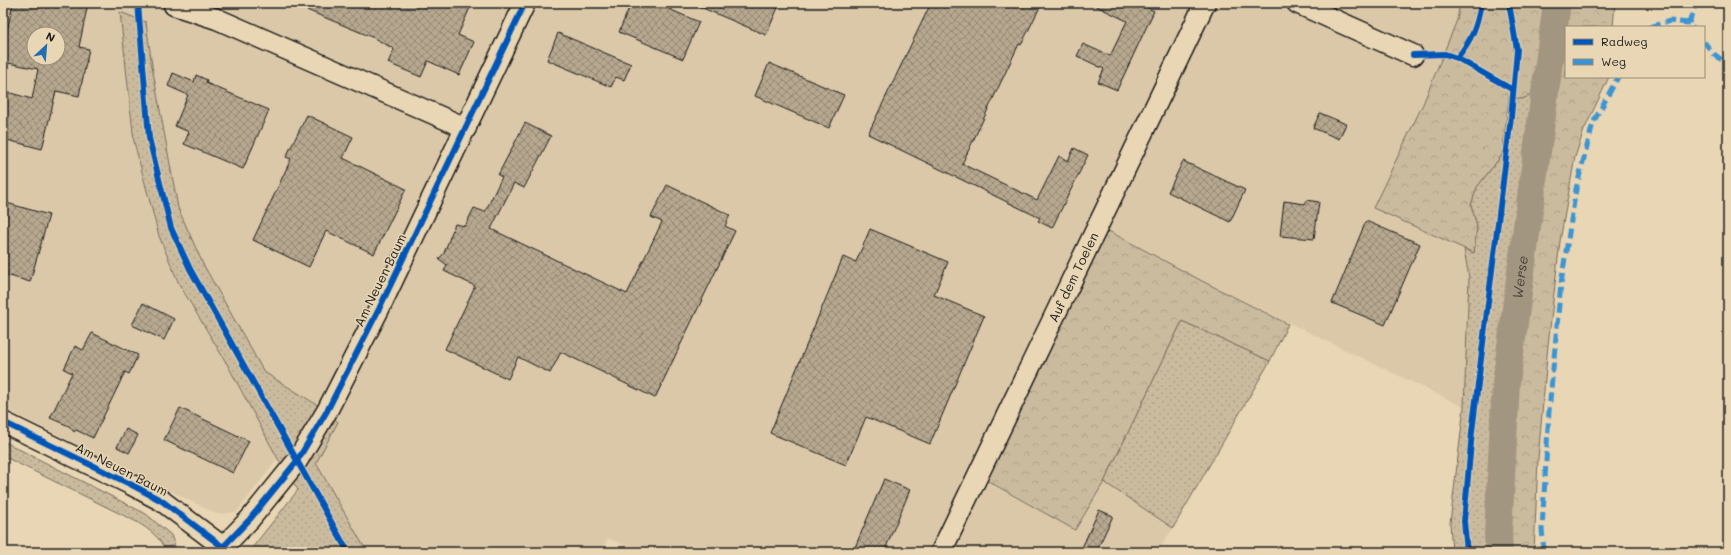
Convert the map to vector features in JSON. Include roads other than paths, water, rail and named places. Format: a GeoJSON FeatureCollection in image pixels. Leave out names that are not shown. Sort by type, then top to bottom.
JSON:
{"type":"FeatureCollection","features":[{"type":"Feature","properties":{"kind":"street","name":"Am Neuen Baum"},"geometry":{"type":"LineString","coordinates":[[3,422],[162,501],[220,550],[250,519],[297,461],[327,411],[379,309],[526,3]]}},
{"type":"Feature","properties":{"kind":"street","name":"Auf dem Toelen"},"geometry":{"type":"LineString","coordinates":[[941,552],[1205,3]]}},
{"type":"Feature","properties":{"kind":"street"},"geometry":{"type":"LineString","coordinates":[[1297,3],[1413,55]]}},
{"type":"Feature","properties":{"kind":"street"},"geometry":{"type":"LineString","coordinates":[[174,5],[217,19],[466,128]]}},
{"type":"Feature","properties":{"kind":"waterway","name":"Werse"},"geometry":{"type":"LineString","coordinates":[[1499,552],[1498,534],[1506,383],[1557,3]]}}]}
